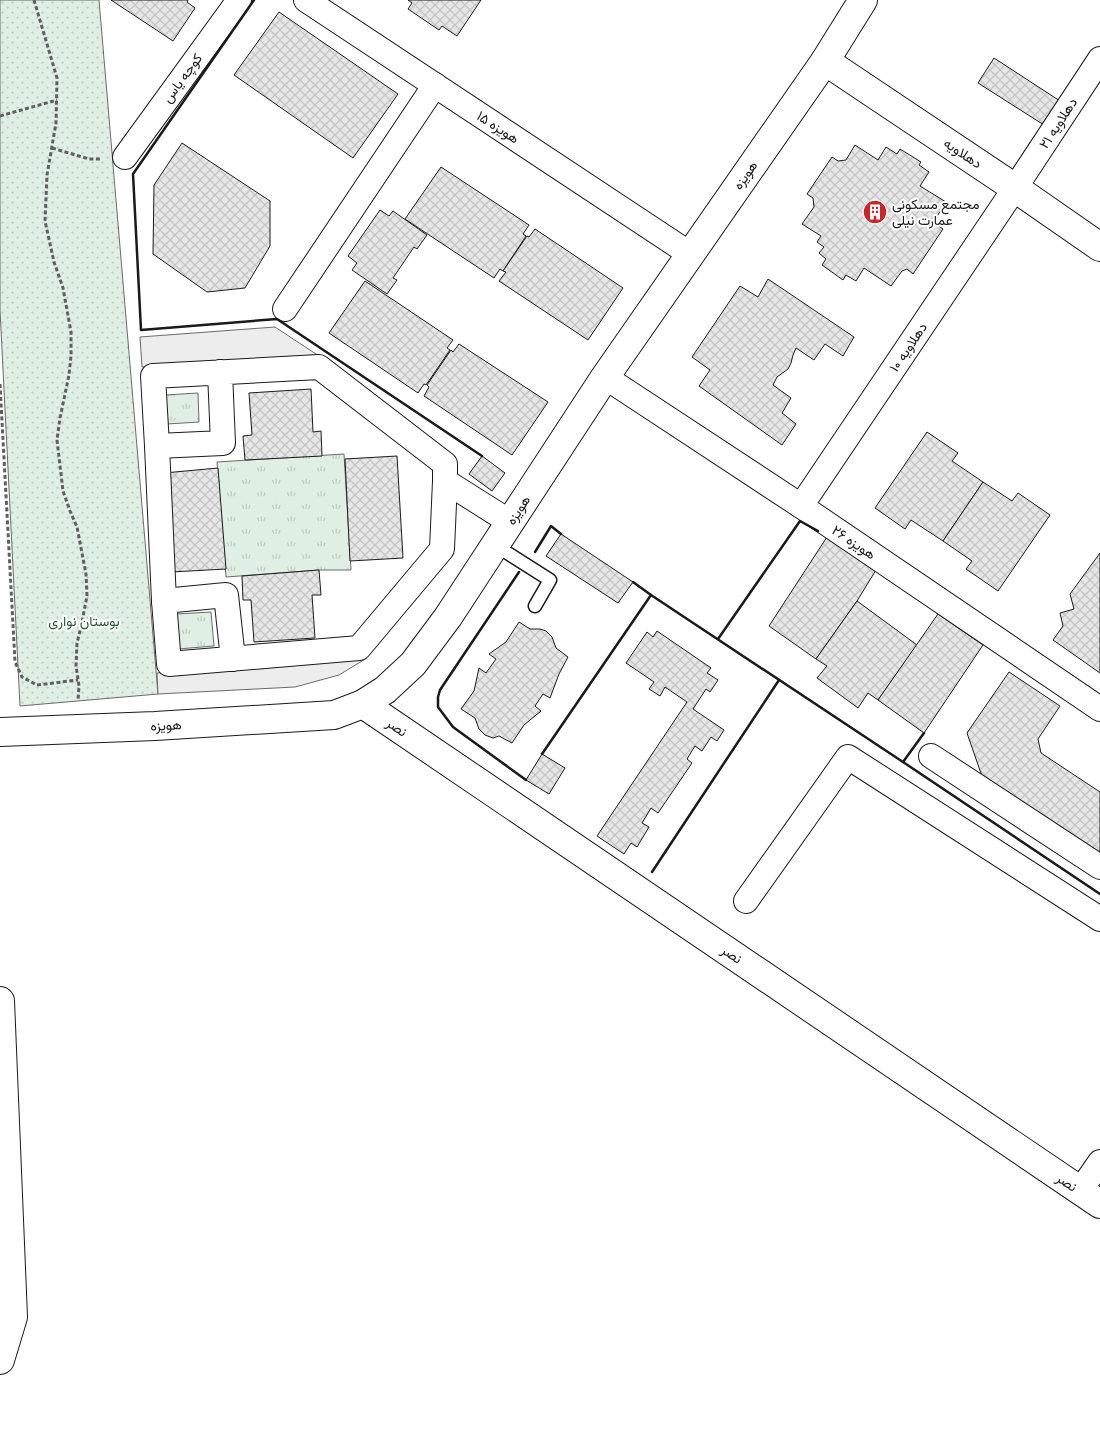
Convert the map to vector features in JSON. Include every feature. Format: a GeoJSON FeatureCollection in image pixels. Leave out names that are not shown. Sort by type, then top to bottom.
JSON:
{"type":"FeatureCollection","features":[{"type":"Feature","properties":{"kind":"street","name":"کوچه یاس"},"geometry":{"type":"LineString","coordinates":[[124,157],[239,0]]}},
{"type":"Feature","properties":{"kind":"street","name":"هویزه ۱۵"},"geometry":{"type":"LineString","coordinates":[[306,0],[690,254]]}},
{"type":"Feature","properties":{"kind":"street","name":"هویزه"},"geometry":{"type":"LineString","coordinates":[[0,732],[155,726],[334,715],[364,704],[385,690],[413,664],[448,617],[605,377],[825,61],[856,3]]}},
{"type":"Feature","properties":{"kind":"street","name":"دهلاویه ۲۱"},"geometry":{"type":"LineString","coordinates":[[1015,188],[1100,59]]}},
{"type":"Feature","properties":{"kind":"street","name":"دهلاویه"},"geometry":{"type":"LineString","coordinates":[[825,61],[1100,247]]}},
{"type":"Feature","properties":{"kind":"street"},"geometry":{"type":"LineString","coordinates":[[285,309],[435,85]]}},
{"type":"Feature","properties":{"kind":"street","name":"دهلاویه ۱۰"},"geometry":{"type":"LineString","coordinates":[[801,506],[1015,188]]}},
{"type":"Feature","properties":{"kind":"street"},"geometry":{"type":"LineString","coordinates":[[319,366],[445,464],[442,549],[359,648],[169,664],[153,376],[220,372],[319,366]]}},
{"type":"Feature","properties":{"kind":"street"},"geometry":{"type":"LineString","coordinates":[[157,446],[222,443],[220,372]]}},
{"type":"Feature","properties":{"kind":"street","name":"هویزه ۲۶"},"geometry":{"type":"LineString","coordinates":[[605,377],[801,506],[1100,709]]}},
{"type":"Feature","properties":{"kind":"street"},"geometry":{"type":"LineString","coordinates":[[445,480],[510,522]]}},
{"type":"Feature","properties":{"kind":"street"},"geometry":{"type":"LineString","coordinates":[[164,601],[226,596],[233,659]]}},
{"type":"Feature","properties":{"kind":"street","name":"نصر"},"geometry":{"type":"LineString","coordinates":[[364,704],[1090,1198]]}},
{"type":"Feature","properties":{"kind":"street"},"geometry":{"type":"LineString","coordinates":[[931,756],[1100,867]]}},
{"type":"Feature","properties":{"kind":"street"},"geometry":{"type":"LineString","coordinates":[[746,901],[848,757],[1100,919]]}},
{"type":"Feature","properties":{"kind":"street"},"geometry":{"type":"LineString","coordinates":[[0,1001],[13,1317],[0,1360]]}},
{"type":"Feature","properties":{"kind":"street"},"geometry":{"type":"LineString","coordinates":[[1090,1198],[1100,1162]]}},
{"type":"Feature","properties":{"kind":"lane"},"geometry":{"type":"LineString","coordinates":[[495,545],[550,580],[535,606]]}},
{"type":"Feature","properties":{"kind":"path"},"geometry":{"type":"LineString","coordinates":[[34,0],[57,78],[56,123],[47,175],[44,221],[54,262],[63,288],[71,332],[69,375],[57,440],[63,491],[78,527],[86,574],[87,596],[77,643],[76,666],[80,729]]}},
{"type":"Feature","properties":{"kind":"path"},"geometry":{"type":"LineString","coordinates":[[0,116],[57,100]]}},
{"type":"Feature","properties":{"kind":"path"},"geometry":{"type":"LineString","coordinates":[[52,148],[89,160],[124,157]]}},
{"type":"Feature","properties":{"kind":"path"},"geometry":{"type":"LineString","coordinates":[[0,384],[16,662],[22,677],[37,684],[78,680]]}},
{"type":"Feature","properties":{"kind":"green space","name":"بوستان نواری"},"geometry":{"type":"Polygon","coordinates":[[[0,0],[99,0],[158,694],[20,706],[0,310],[0,0]]]}},
{"type":"Feature","properties":{"kind":"green space"},"geometry":{"type":"Polygon","coordinates":[[[198,393],[199,422],[167,424],[165,395],[198,393]]]}},
{"type":"Feature","properties":{"kind":"green space"},"geometry":{"type":"Polygon","coordinates":[[[344,454],[351,570],[319,570],[226,577],[217,462],[344,454]]]}},
{"type":"Feature","properties":{"kind":"green space"},"geometry":{"type":"Polygon","coordinates":[[[211,612],[214,646],[178,649],[176,614],[211,612]]]}},
{"type":"Feature","properties":{"kind":"shaded area"},"geometry":{"type":"Polygon","coordinates":[[[275,327],[322,358],[142,367],[140,337],[275,327]]]}},
{"type":"Feature","properties":{"kind":"shaded area"},"geometry":{"type":"Polygon","coordinates":[[[367,658],[339,675],[295,687],[158,694],[157,673],[367,658]]]}},
{"type":"Feature","properties":{"kind":"building"},"geometry":{"type":"Polygon","coordinates":[[[111,0],[188,0],[187,2],[195,8],[173,41],[111,0]]]}},
{"type":"Feature","properties":{"kind":"building"},"geometry":{"type":"Polygon","coordinates":[[[408,0],[481,0],[457,36],[442,26],[439,30],[408,9],[412,3],[408,0]]]}},
{"type":"Feature","properties":{"kind":"building"},"geometry":{"type":"Polygon","coordinates":[[[279,12],[398,94],[353,158],[234,75],[279,12]]]}},
{"type":"Feature","properties":{"kind":"building"},"geometry":{"type":"Polygon","coordinates":[[[994,58],[1060,101],[1044,125],[978,83],[994,58]]]}},
{"type":"Feature","properties":{"kind":"building"},"geometry":{"type":"Polygon","coordinates":[[[182,143],[270,201],[270,246],[245,288],[207,292],[153,254],[154,185],[182,143]]]}},
{"type":"Feature","properties":{"kind":"building","name":"مجتمع مسکونی عمارت نیلی"},"geometry":{"type":"Polygon","coordinates":[[[855,145],[878,160],[886,147],[897,154],[900,149],[921,162],[919,165],[929,172],[920,186],[946,202],[936,218],[936,224],[943,229],[913,274],[907,269],[902,271],[891,286],[864,268],[856,281],[846,275],[843,280],[822,265],[826,259],[819,253],[824,247],[817,242],[821,236],[802,224],[814,207],[813,198],[807,194],[832,157],[838,161],[846,160],[855,145]]]}},
{"type":"Feature","properties":{"kind":"building"},"geometry":{"type":"Polygon","coordinates":[[[441,167],[529,225],[523,234],[526,236],[503,271],[500,269],[494,278],[405,219],[441,167]]]}},
{"type":"Feature","properties":{"kind":"building"},"geometry":{"type":"Polygon","coordinates":[[[380,210],[389,216],[393,211],[427,235],[417,249],[414,247],[393,278],[397,280],[387,294],[352,270],[357,263],[348,256],[380,210]]]}},
{"type":"Feature","properties":{"kind":"building"},"geometry":{"type":"Polygon","coordinates":[[[535,229],[623,288],[588,340],[499,281],[506,272],[503,271],[527,236],[529,237],[535,229]]]}},
{"type":"Feature","properties":{"kind":"building"},"geometry":{"type":"Polygon","coordinates":[[[768,279],[854,337],[843,356],[825,344],[814,360],[796,348],[788,369],[777,377],[773,385],[791,398],[782,413],[796,424],[782,445],[699,386],[710,370],[692,357],[740,286],[758,297],[768,279]]]}},
{"type":"Feature","properties":{"kind":"building"},"geometry":{"type":"Polygon","coordinates":[[[365,281],[453,340],[447,348],[450,350],[426,385],[424,384],[418,393],[329,333],[365,281]]]}},
{"type":"Feature","properties":{"kind":"building"},"geometry":{"type":"Polygon","coordinates":[[[459,344],[548,402],[512,455],[424,396],[429,387],[427,385],[451,350],[453,352],[459,344]]]}},
{"type":"Feature","properties":{"kind":"building"},"geometry":{"type":"Polygon","coordinates":[[[311,389],[313,432],[321,431],[322,456],[245,460],[243,436],[252,435],[249,393],[311,389]]]}},
{"type":"Feature","properties":{"kind":"building"},"geometry":{"type":"Polygon","coordinates":[[[927,432],[958,453],[952,461],[983,482],[943,541],[911,520],[905,529],[875,508],[927,432]]]}},
{"type":"Feature","properties":{"kind":"building"},"geometry":{"type":"Polygon","coordinates":[[[397,456],[403,558],[350,561],[345,459],[397,456]]]}},
{"type":"Feature","properties":{"kind":"building"},"geometry":{"type":"Polygon","coordinates":[[[482,456],[505,473],[492,491],[469,474],[482,456]]]}},
{"type":"Feature","properties":{"kind":"building"},"geometry":{"type":"Polygon","coordinates":[[[218,468],[226,569],[171,572],[164,473],[218,468]]]}},
{"type":"Feature","properties":{"kind":"building"},"geometry":{"type":"Polygon","coordinates":[[[983,482],[1012,501],[1018,493],[1050,515],[998,591],[966,569],[972,561],[943,541],[983,482]]]}},
{"type":"Feature","properties":{"kind":"building"},"geometry":{"type":"Polygon","coordinates":[[[561,534],[633,582],[618,603],[546,556],[561,534]]]}},
{"type":"Feature","properties":{"kind":"building"},"geometry":{"type":"Polygon","coordinates":[[[827,537],[876,570],[857,601],[816,659],[769,626],[827,537]]]}},
{"type":"Feature","properties":{"kind":"building"},"geometry":{"type":"Polygon","coordinates":[[[1100,553],[1100,673],[1053,640],[1063,626],[1060,613],[1074,609],[1070,594],[1100,553]]]}},
{"type":"Feature","properties":{"kind":"building"},"geometry":{"type":"Polygon","coordinates":[[[319,570],[321,595],[312,595],[315,638],[254,642],[251,600],[243,600],[242,576],[319,570]]]}},
{"type":"Feature","properties":{"kind":"building"},"geometry":{"type":"Polygon","coordinates":[[[857,601],[917,645],[878,700],[868,693],[858,708],[817,678],[827,666],[816,659],[857,601]]]}},
{"type":"Feature","properties":{"kind":"building"},"geometry":{"type":"Polygon","coordinates":[[[938,614],[983,645],[924,733],[878,700],[938,614]]]}},
{"type":"Feature","properties":{"kind":"building"},"geometry":{"type":"Polygon","coordinates":[[[519,622],[530,629],[546,631],[552,637],[556,648],[568,657],[550,698],[543,694],[535,706],[541,711],[524,725],[512,743],[499,736],[493,738],[485,735],[479,729],[475,718],[461,709],[474,691],[479,668],[486,673],[496,659],[489,654],[506,642],[519,622]]]}},
{"type":"Feature","properties":{"kind":"building"},"geometry":{"type":"Polygon","coordinates":[[[657,631],[711,668],[707,673],[718,680],[710,692],[706,689],[693,709],[724,730],[717,741],[711,737],[702,751],[695,746],[687,759],[692,763],[658,813],[651,808],[642,823],[649,827],[637,847],[631,843],[624,854],[597,836],[687,702],[665,687],[660,696],[649,689],[654,682],[626,663],[647,632],[653,637],[657,631]]]}},
{"type":"Feature","properties":{"kind":"building"},"geometry":{"type":"Polygon","coordinates":[[[1009,672],[1060,706],[1038,739],[1041,753],[1100,792],[1100,861],[984,782],[967,733],[1009,672]]]}},
{"type":"Feature","properties":{"kind":"building"},"geometry":{"type":"Polygon","coordinates":[[[542,754],[565,768],[549,794],[526,780],[542,754]]]}},
{"type":"Feature","properties":{"kind":"wall"},"geometry":{"type":"LineString","coordinates":[[254,0],[133,174],[141,330],[277,319],[482,456]]}},
{"type":"Feature","properties":{"kind":"wall"},"geometry":{"type":"LineString","coordinates":[[718,639],[800,521],[818,531]]}},
{"type":"Feature","properties":{"kind":"wall"},"geometry":{"type":"LineString","coordinates":[[535,552],[551,526],[561,534]]}},
{"type":"Feature","properties":{"kind":"wall"},"geometry":{"type":"LineString","coordinates":[[519,572],[440,690],[438,707],[453,727],[526,780]]}},
{"type":"Feature","properties":{"kind":"wall"},"geometry":{"type":"LineString","coordinates":[[633,582],[903,762]]}},
{"type":"Feature","properties":{"kind":"wall"},"geometry":{"type":"LineString","coordinates":[[542,754],[651,595]]}},
{"type":"Feature","properties":{"kind":"wall"},"geometry":{"type":"LineString","coordinates":[[652,872],[779,680]]}},
{"type":"Feature","properties":{"kind":"wall"},"geometry":{"type":"LineString","coordinates":[[924,733],[903,762],[1100,894]]}},
{"type":"Feature","properties":{"kind":"place","name":"مجتمع مسکونی عمارت نیلی"},"geometry":{"type":"Point","coordinates":[875,212]}}]}
